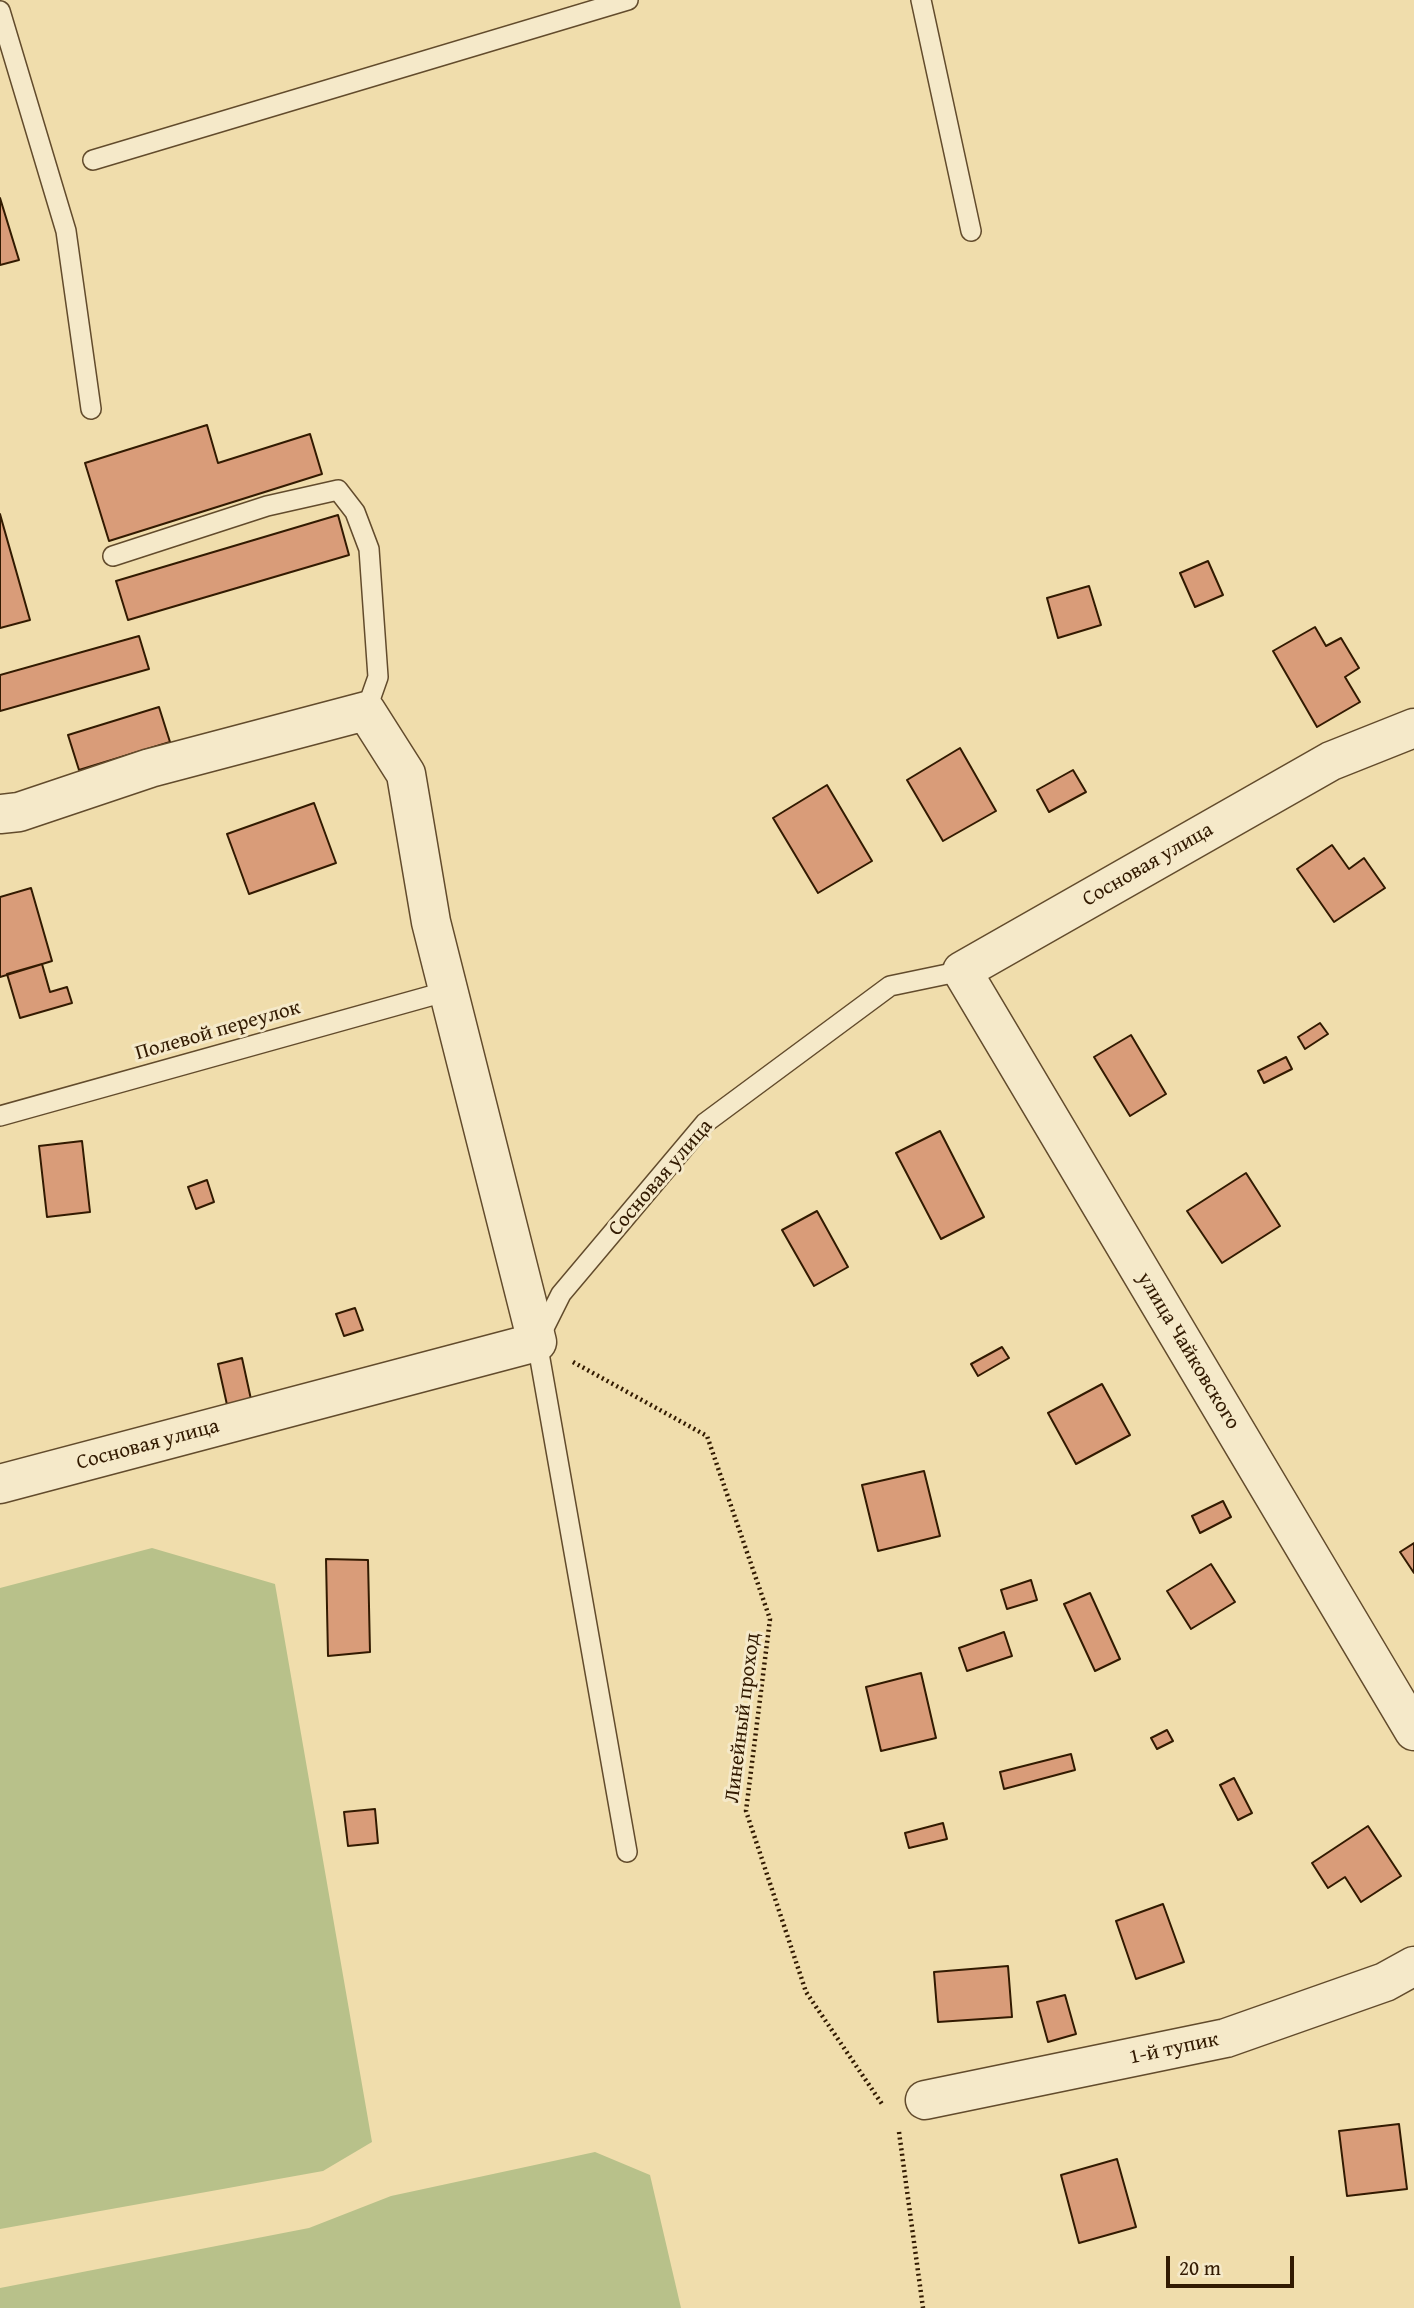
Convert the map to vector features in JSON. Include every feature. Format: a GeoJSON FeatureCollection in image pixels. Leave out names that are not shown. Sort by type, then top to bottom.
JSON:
{"type":"FeatureCollection","features":[{"type":"Feature","properties":{"kind":"street"},"geometry":{"type":"LineString","coordinates":[[0,814],[19,812],[150,768],[366,711],[406,774],[431,922],[537,1342]]}},
{"type":"Feature","properties":{"kind":"street","name":"Сосновая улица"},"geometry":{"type":"LineString","coordinates":[[962,971],[1331,761],[1414,728]]}},
{"type":"Feature","properties":{"kind":"street","name":"улица Чайковского"},"geometry":{"type":"LineString","coordinates":[[962,971],[1414,1731]]}},
{"type":"Feature","properties":{"kind":"street","name":"Сосновая улица"},"geometry":{"type":"LineString","coordinates":[[0,1484],[537,1342]]}},
{"type":"Feature","properties":{"kind":"street","name":"1-й тупик"},"geometry":{"type":"LineString","coordinates":[[925,2100],[1226,2038],[1385,1982],[1414,1966]]}},
{"type":"Feature","properties":{"kind":"lane"},"geometry":{"type":"LineString","coordinates":[[93,160],[628,0]]}},
{"type":"Feature","properties":{"kind":"lane"},"geometry":{"type":"LineString","coordinates":[[921,0],[971,231]]}},
{"type":"Feature","properties":{"kind":"lane"},"geometry":{"type":"LineString","coordinates":[[0,11],[66,231],[92,410]]}},
{"type":"Feature","properties":{"kind":"lane"},"geometry":{"type":"LineString","coordinates":[[113,556],[267,506],[338,490],[355,512],[369,549],[378,677],[366,711]]}},
{"type":"Feature","properties":{"kind":"lane","name":"Сосновая улица"},"geometry":{"type":"LineString","coordinates":[[537,1342],[561,1294],[705,1123],[890,986],[962,971]]}},
{"type":"Feature","properties":{"kind":"lane","name":"Полевой переулок"},"geometry":{"type":"LineString","coordinates":[[0,1116],[448,991]]}},
{"type":"Feature","properties":{"kind":"lane"},"geometry":{"type":"LineString","coordinates":[[537,1342],[627,1852]]}},
{"type":"Feature","properties":{"kind":"path","name":"Линейный проход"},"geometry":{"type":"LineString","coordinates":[[537,1342],[706,1436],[770,1619],[746,1811],[806,1992],[883,2105]]}},
{"type":"Feature","properties":{"kind":"path"},"geometry":{"type":"LineString","coordinates":[[923,2308],[898,2128],[925,2100]]}},
{"type":"Feature","properties":{"kind":"green space"},"geometry":{"type":"Polygon","coordinates":[[[152,1548],[275,1584],[372,2142],[323,2171],[0,2229],[0,1588],[152,1548]]]}},
{"type":"Feature","properties":{"kind":"green space"},"geometry":{"type":"Polygon","coordinates":[[[595,2152],[650,2175],[681,2308],[0,2308],[0,2288],[309,2228],[391,2196],[595,2152]]]}},
{"type":"Feature","properties":{"kind":"building"},"geometry":{"type":"Polygon","coordinates":[[[0,198],[19,260],[0,265],[0,198]]]}},
{"type":"Feature","properties":{"kind":"building"},"geometry":{"type":"Polygon","coordinates":[[[207,425],[218,463],[310,434],[322,474],[109,541],[85,463],[207,425]]]}},
{"type":"Feature","properties":{"kind":"building"},"geometry":{"type":"Polygon","coordinates":[[[0,514],[30,620],[0,628],[0,514]]]}},
{"type":"Feature","properties":{"kind":"building"},"geometry":{"type":"Polygon","coordinates":[[[338,515],[349,555],[128,620],[116,581],[338,515]]]}},
{"type":"Feature","properties":{"kind":"building"},"geometry":{"type":"Polygon","coordinates":[[[1208,561],[1223,595],[1195,607],[1180,573],[1208,561]]]}},
{"type":"Feature","properties":{"kind":"building"},"geometry":{"type":"Polygon","coordinates":[[[1089,586],[1101,625],[1058,638],[1047,598],[1089,586]]]}},
{"type":"Feature","properties":{"kind":"building"},"geometry":{"type":"Polygon","coordinates":[[[1315,627],[1326,646],[1341,638],[1359,668],[1345,677],[1360,702],[1317,727],[1273,651],[1315,627]]]}},
{"type":"Feature","properties":{"kind":"building"},"geometry":{"type":"Polygon","coordinates":[[[139,636],[149,669],[0,711],[0,675],[139,636]]]}},
{"type":"Feature","properties":{"kind":"building"},"geometry":{"type":"Polygon","coordinates":[[[159,707],[170,742],[79,770],[68,735],[159,707]]]}},
{"type":"Feature","properties":{"kind":"building"},"geometry":{"type":"Polygon","coordinates":[[[960,748],[996,811],[943,841],[907,780],[960,748]]]}},
{"type":"Feature","properties":{"kind":"building"},"geometry":{"type":"Polygon","coordinates":[[[1073,770],[1086,792],[1049,812],[1037,790],[1073,770]]]}},
{"type":"Feature","properties":{"kind":"building"},"geometry":{"type":"Polygon","coordinates":[[[827,785],[872,861],[818,893],[773,818],[827,785]]]}},
{"type":"Feature","properties":{"kind":"building"},"geometry":{"type":"Polygon","coordinates":[[[314,803],[336,863],[249,894],[227,834],[314,803]]]}},
{"type":"Feature","properties":{"kind":"building"},"geometry":{"type":"Polygon","coordinates":[[[1332,845],[1349,869],[1364,858],[1385,888],[1334,922],[1297,869],[1332,845]]]}},
{"type":"Feature","properties":{"kind":"building"},"geometry":{"type":"Polygon","coordinates":[[[31,888],[52,961],[0,977],[0,897],[31,888]]]}},
{"type":"Feature","properties":{"kind":"building"},"geometry":{"type":"Polygon","coordinates":[[[42,964],[50,992],[67,987],[72,1003],[20,1018],[7,974],[42,964]]]}},
{"type":"Feature","properties":{"kind":"building"},"geometry":{"type":"Polygon","coordinates":[[[1320,1023],[1328,1034],[1305,1049],[1298,1037],[1320,1023]]]}},
{"type":"Feature","properties":{"kind":"building"},"geometry":{"type":"Polygon","coordinates":[[[1131,1035],[1166,1094],[1130,1116],[1094,1057],[1131,1035]]]}},
{"type":"Feature","properties":{"kind":"building"},"geometry":{"type":"Polygon","coordinates":[[[1286,1057],[1292,1069],[1264,1083],[1258,1071],[1286,1057]]]}},
{"type":"Feature","properties":{"kind":"building"},"geometry":{"type":"Polygon","coordinates":[[[940,1131],[984,1217],[941,1239],[896,1153],[940,1131]]]}},
{"type":"Feature","properties":{"kind":"building"},"geometry":{"type":"Polygon","coordinates":[[[82,1141],[90,1212],[47,1217],[39,1146],[82,1141]]]}},
{"type":"Feature","properties":{"kind":"building"},"geometry":{"type":"Polygon","coordinates":[[[1246,1173],[1280,1226],[1222,1263],[1187,1211],[1246,1173]]]}},
{"type":"Feature","properties":{"kind":"building"},"geometry":{"type":"Polygon","coordinates":[[[207,1180],[214,1202],[196,1209],[188,1187],[207,1180]]]}},
{"type":"Feature","properties":{"kind":"building"},"geometry":{"type":"Polygon","coordinates":[[[817,1211],[848,1267],[814,1286],[782,1230],[817,1211]]]}},
{"type":"Feature","properties":{"kind":"building"},"geometry":{"type":"Polygon","coordinates":[[[355,1308],[363,1330],[344,1336],[336,1314],[355,1308]]]}},
{"type":"Feature","properties":{"kind":"building"},"geometry":{"type":"Polygon","coordinates":[[[1002,1347],[1009,1358],[978,1376],[971,1364],[1002,1347]]]}},
{"type":"Feature","properties":{"kind":"building"},"geometry":{"type":"Polygon","coordinates":[[[242,1358],[257,1427],[233,1432],[218,1364],[242,1358]]]}},
{"type":"Feature","properties":{"kind":"building"},"geometry":{"type":"Polygon","coordinates":[[[1102,1384],[1130,1435],[1076,1464],[1048,1413],[1102,1384]]]}},
{"type":"Feature","properties":{"kind":"building"},"geometry":{"type":"Polygon","coordinates":[[[924,1471],[940,1536],[878,1551],[862,1485],[924,1471]]]}},
{"type":"Feature","properties":{"kind":"building"},"geometry":{"type":"Polygon","coordinates":[[[1223,1501],[1231,1517],[1200,1533],[1192,1516],[1223,1501]]]}},
{"type":"Feature","properties":{"kind":"building"},"geometry":{"type":"Polygon","coordinates":[[[1414,1543],[1414,1573],[1400,1552],[1414,1543]]]}},
{"type":"Feature","properties":{"kind":"building"},"geometry":{"type":"Polygon","coordinates":[[[326,1559],[368,1560],[370,1652],[328,1656],[326,1559]]]}},
{"type":"Feature","properties":{"kind":"building"},"geometry":{"type":"Polygon","coordinates":[[[1211,1564],[1235,1602],[1191,1629],[1167,1591],[1211,1564]]]}},
{"type":"Feature","properties":{"kind":"building"},"geometry":{"type":"Polygon","coordinates":[[[1031,1580],[1037,1600],[1007,1609],[1001,1590],[1031,1580]]]}},
{"type":"Feature","properties":{"kind":"building"},"geometry":{"type":"Polygon","coordinates":[[[1090,1593],[1120,1659],[1095,1671],[1064,1604],[1090,1593]]]}},
{"type":"Feature","properties":{"kind":"building"},"geometry":{"type":"Polygon","coordinates":[[[1004,1632],[1012,1656],[967,1671],[959,1648],[1004,1632]]]}},
{"type":"Feature","properties":{"kind":"building"},"geometry":{"type":"Polygon","coordinates":[[[921,1673],[936,1738],[881,1751],[866,1687],[921,1673]]]}},
{"type":"Feature","properties":{"kind":"building"},"geometry":{"type":"Polygon","coordinates":[[[1167,1730],[1173,1741],[1157,1749],[1151,1738],[1167,1730]]]}},
{"type":"Feature","properties":{"kind":"building"},"geometry":{"type":"Polygon","coordinates":[[[1071,1754],[1075,1770],[1004,1789],[1000,1772],[1071,1754]]]}},
{"type":"Feature","properties":{"kind":"building"},"geometry":{"type":"Polygon","coordinates":[[[1234,1778],[1252,1813],[1238,1820],[1220,1785],[1234,1778]]]}},
{"type":"Feature","properties":{"kind":"building"},"geometry":{"type":"Polygon","coordinates":[[[375,1809],[378,1843],[348,1846],[344,1812],[375,1809]]]}},
{"type":"Feature","properties":{"kind":"building"},"geometry":{"type":"Polygon","coordinates":[[[943,1823],[947,1839],[909,1848],[905,1833],[943,1823]]]}},
{"type":"Feature","properties":{"kind":"building"},"geometry":{"type":"Polygon","coordinates":[[[1368,1826],[1401,1876],[1361,1902],[1345,1877],[1328,1888],[1312,1863],[1368,1826]]]}},
{"type":"Feature","properties":{"kind":"building"},"geometry":{"type":"Polygon","coordinates":[[[1163,1904],[1184,1962],[1136,1979],[1116,1921],[1163,1904]]]}},
{"type":"Feature","properties":{"kind":"building"},"geometry":{"type":"Polygon","coordinates":[[[1008,1966],[1012,2017],[938,2022],[934,1972],[1008,1966]]]}},
{"type":"Feature","properties":{"kind":"building"},"geometry":{"type":"Polygon","coordinates":[[[1065,1995],[1076,2034],[1048,2042],[1037,2002],[1065,1995]]]}},
{"type":"Feature","properties":{"kind":"building"},"geometry":{"type":"Polygon","coordinates":[[[1399,2124],[1407,2189],[1347,2196],[1339,2131],[1399,2124]]]}},
{"type":"Feature","properties":{"kind":"building"},"geometry":{"type":"Polygon","coordinates":[[[1117,2159],[1136,2227],[1079,2243],[1061,2175],[1117,2159]]]}}]}
